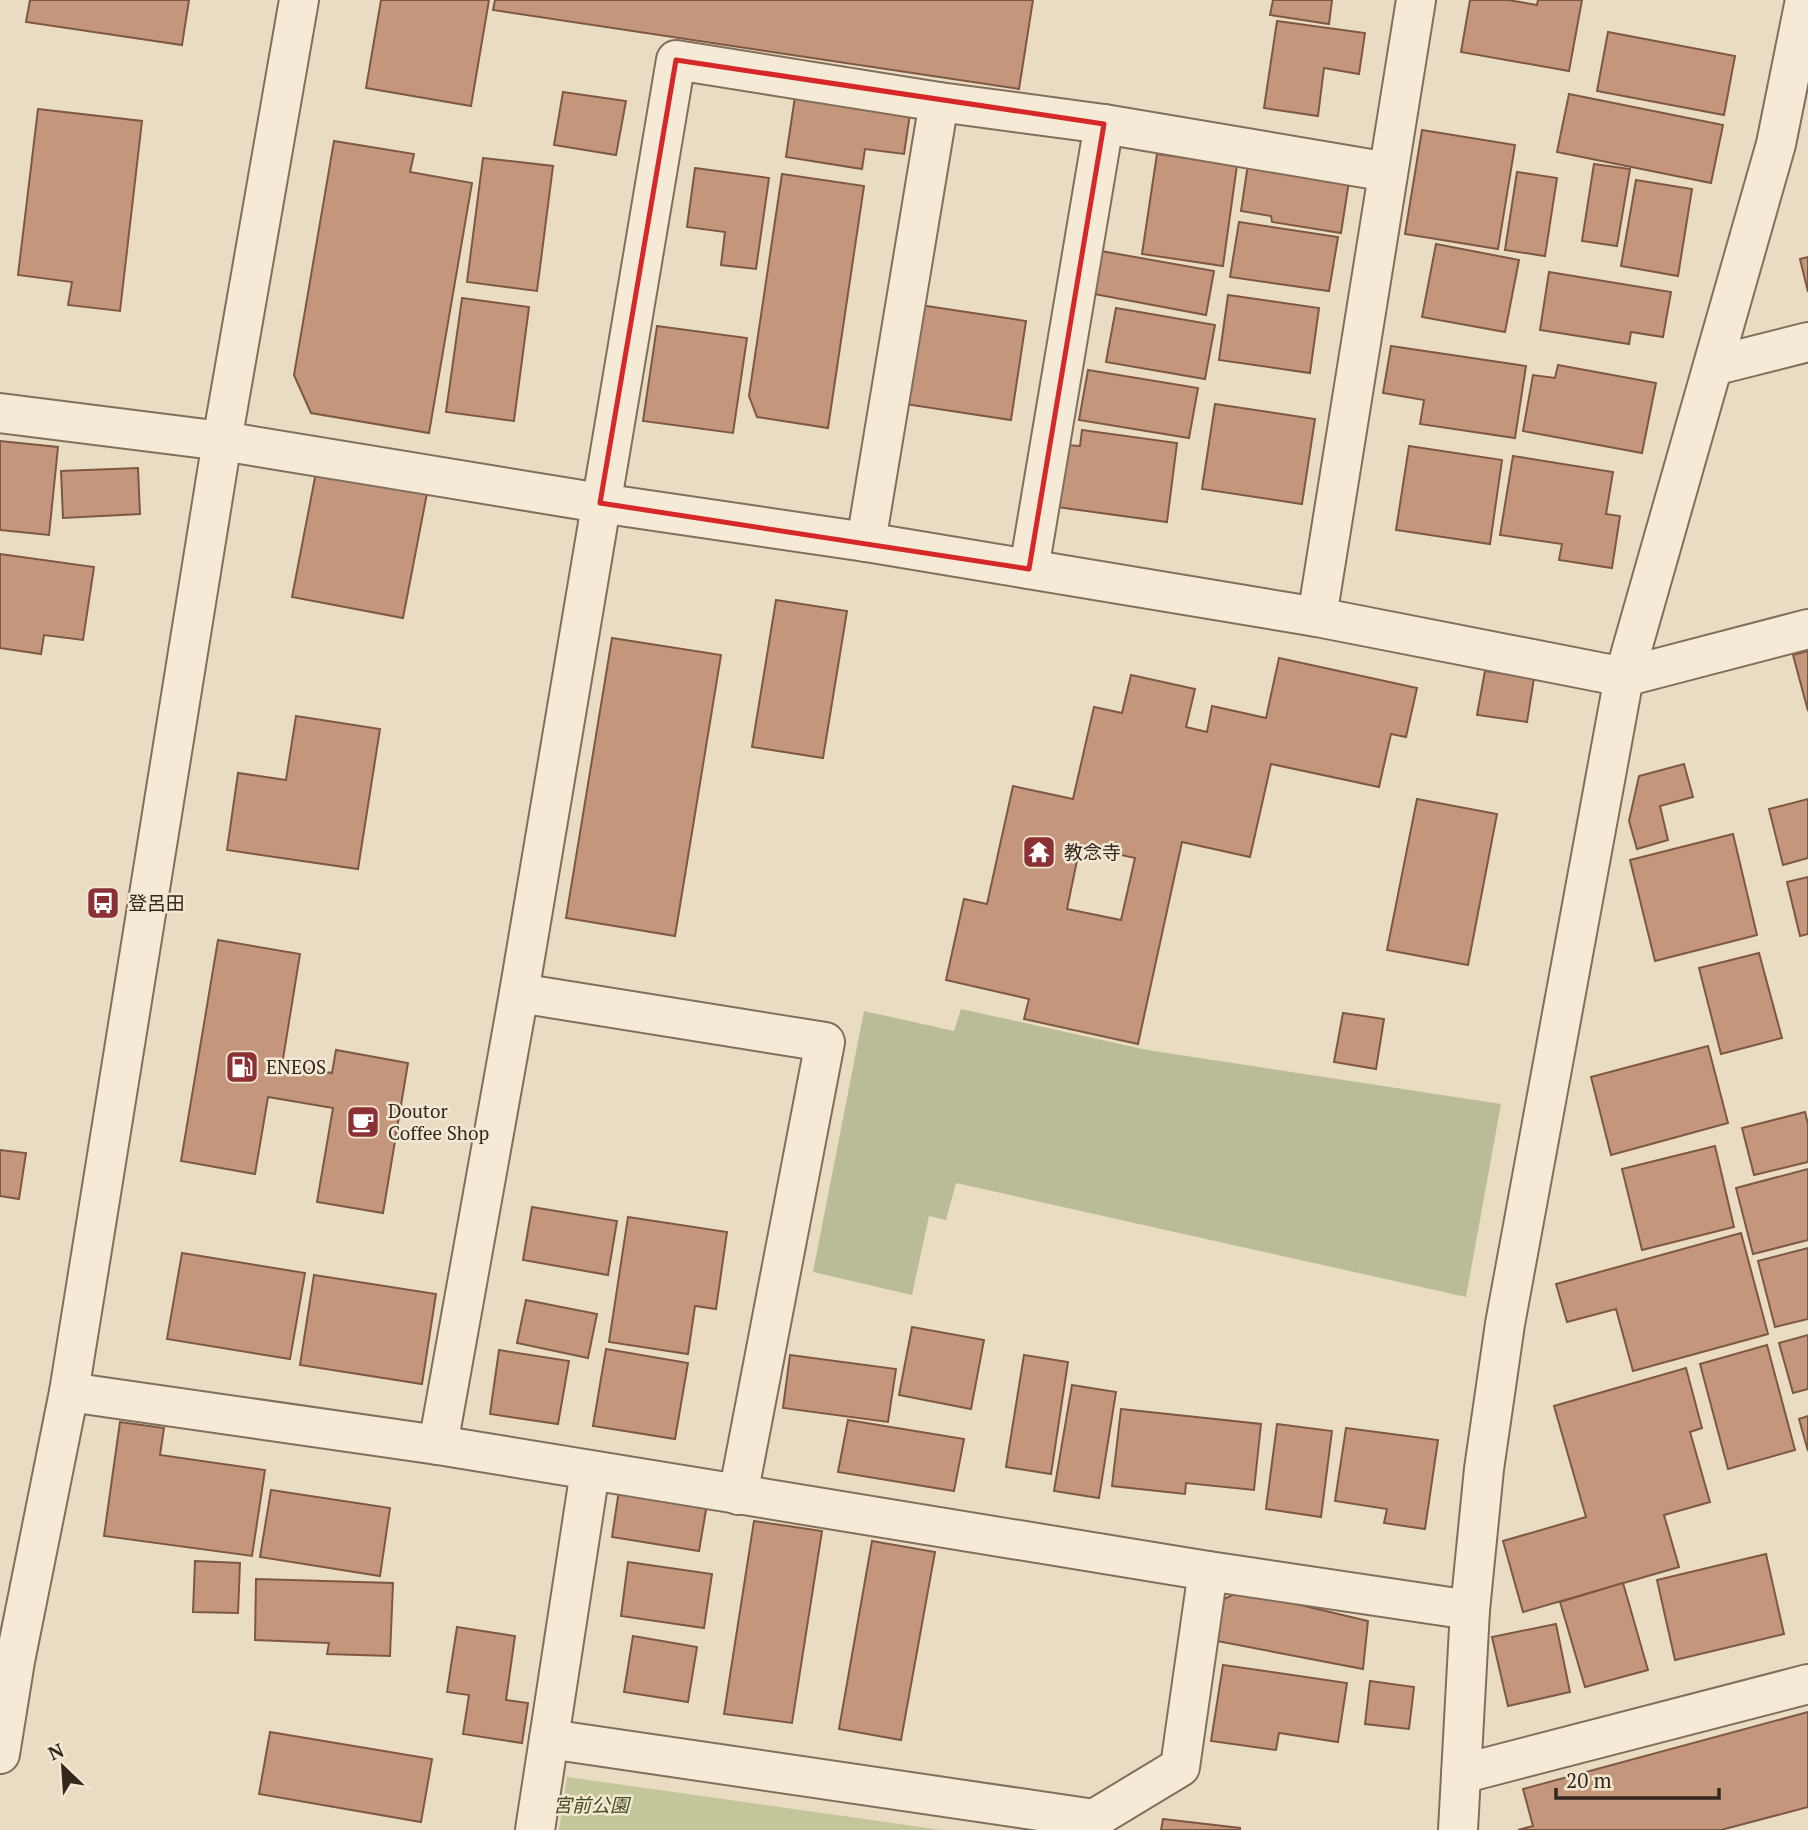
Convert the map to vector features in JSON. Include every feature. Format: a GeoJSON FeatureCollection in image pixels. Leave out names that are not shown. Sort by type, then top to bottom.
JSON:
{"type":"FeatureCollection","features":[{"type":"Feature","properties":{"kind":"street"},"geometry":{"type":"LineString","coordinates":[[0,1754],[8,1659],[69,1392],[222,441],[299,0]]}},
{"type":"Feature","properties":{"kind":"street"},"geometry":{"type":"LineString","coordinates":[[1317,617],[1416,0]]}},
{"type":"Feature","properties":{"kind":"street"},"geometry":{"type":"LineString","coordinates":[[1458,1830],[1470,1610],[1485,1469],[1505,1324],[1624,677],[1776,144],[1805,0]]}},
{"type":"Feature","properties":{"kind":"street"},"geometry":{"type":"LineString","coordinates":[[438,1445],[519,993],[676,60],[939,102],[1104,124],[1388,172]]}},
{"type":"Feature","properties":{"kind":"street"},"geometry":{"type":"LineString","coordinates":[[866,542],[939,102]]}},
{"type":"Feature","properties":{"kind":"street"},"geometry":{"type":"LineString","coordinates":[[1028,569],[1104,124]]}},
{"type":"Feature","properties":{"kind":"street"},"geometry":{"type":"LineString","coordinates":[[1713,366],[1808,342]]}},
{"type":"Feature","properties":{"kind":"street"},"geometry":{"type":"LineString","coordinates":[[0,413],[222,441],[600,503],[866,542],[1317,617],[1624,677],[1808,629]]}},
{"type":"Feature","properties":{"kind":"street"},"geometry":{"type":"LineString","coordinates":[[519,993],[825,1042],[738,1494]]}},
{"type":"Feature","properties":{"kind":"street"},"geometry":{"type":"LineString","coordinates":[[69,1392],[438,1445],[1208,1571],[1470,1610]]}},
{"type":"Feature","properties":{"kind":"street"},"geometry":{"type":"LineString","coordinates":[[534,1830],[590,1471]]}},
{"type":"Feature","properties":{"kind":"street"},"geometry":{"type":"LineString","coordinates":[[549,1740],[1094,1819],[1180,1767],[1208,1571]]}},
{"type":"Feature","properties":{"kind":"street"},"geometry":{"type":"LineString","coordinates":[[1461,1774],[1808,1684]]}},
{"type":"Feature","properties":{"kind":"highlighted area"},"geometry":{"type":"Polygon","coordinates":[[[676,60],[1104,124],[1029,569],[600,503],[676,60]]]}},
{"type":"Feature","properties":{"kind":"green space"},"geometry":{"type":"Polygon","coordinates":[[[961,1009],[1147,1050],[1501,1104],[1466,1297],[956,1183],[946,1220],[929,1216],[912,1295],[813,1272],[864,1011],[954,1031],[961,1009]]]}},
{"type":"Feature","properties":{"kind":"green space","name":"宮前公園"},"geometry":{"type":"Polygon","coordinates":[[[567,1777],[942,1830],[559,1830],[567,1777]]]}},
{"type":"Feature","properties":{"kind":"building"},"geometry":{"type":"Polygon","coordinates":[[[30,0],[189,0],[182,45],[26,22],[30,0]]]}},
{"type":"Feature","properties":{"kind":"building"},"geometry":{"type":"Polygon","coordinates":[[[381,0],[489,0],[471,106],[366,88],[381,0]]]}},
{"type":"Feature","properties":{"kind":"building"},"geometry":{"type":"Polygon","coordinates":[[[495,0],[1033,0],[1019,89],[493,10],[495,0]]]}},
{"type":"Feature","properties":{"kind":"building"},"geometry":{"type":"Polygon","coordinates":[[[1273,0],[1332,0],[1329,24],[1270,15],[1273,0]]]}},
{"type":"Feature","properties":{"kind":"building"},"geometry":{"type":"Polygon","coordinates":[[[1470,0],[1508,0],[1537,5],[1538,0],[1582,0],[1569,71],[1461,52],[1470,0]]]}},
{"type":"Feature","properties":{"kind":"building"},"geometry":{"type":"Polygon","coordinates":[[[1277,21],[1365,33],[1359,74],[1324,68],[1318,116],[1264,108],[1277,21]]]}},
{"type":"Feature","properties":{"kind":"building"},"geometry":{"type":"Polygon","coordinates":[[[1608,32],[1735,56],[1724,115],[1597,91],[1608,32]]]}},
{"type":"Feature","properties":{"kind":"building"},"geometry":{"type":"Polygon","coordinates":[[[796,90],[911,107],[904,154],[865,149],[862,169],[786,157],[796,90]]]}},
{"type":"Feature","properties":{"kind":"building"},"geometry":{"type":"Polygon","coordinates":[[[563,92],[626,101],[616,155],[554,145],[563,92]]]}},
{"type":"Feature","properties":{"kind":"building"},"geometry":{"type":"Polygon","coordinates":[[[1569,94],[1723,125],[1711,183],[1557,152],[1569,94]]]}},
{"type":"Feature","properties":{"kind":"building"},"geometry":{"type":"Polygon","coordinates":[[[38,109],[142,121],[120,311],[68,305],[72,282],[18,275],[38,109]]]}},
{"type":"Feature","properties":{"kind":"building"},"geometry":{"type":"Polygon","coordinates":[[[1422,130],[1515,145],[1498,249],[1405,234],[1422,130]]]}},
{"type":"Feature","properties":{"kind":"building"},"geometry":{"type":"Polygon","coordinates":[[[334,141],[414,154],[410,172],[472,183],[429,433],[311,413],[294,375],[334,141]]]}},
{"type":"Feature","properties":{"kind":"building"},"geometry":{"type":"Polygon","coordinates":[[[1157,154],[1237,165],[1223,266],[1142,254],[1157,154]]]}},
{"type":"Feature","properties":{"kind":"building"},"geometry":{"type":"Polygon","coordinates":[[[483,158],[553,166],[537,291],[467,282],[483,158]]]}},
{"type":"Feature","properties":{"kind":"building"},"geometry":{"type":"Polygon","coordinates":[[[1248,164],[1349,181],[1341,233],[1272,222],[1271,216],[1241,211],[1248,164]]]}},
{"type":"Feature","properties":{"kind":"building"},"geometry":{"type":"Polygon","coordinates":[[[1594,164],[1630,169],[1617,246],[1582,241],[1594,164]]]}},
{"type":"Feature","properties":{"kind":"building"},"geometry":{"type":"Polygon","coordinates":[[[695,168],[769,178],[756,269],[721,265],[725,232],[687,227],[695,168]]]}},
{"type":"Feature","properties":{"kind":"building"},"geometry":{"type":"Polygon","coordinates":[[[1517,172],[1557,178],[1545,256],[1505,250],[1517,172]]]}},
{"type":"Feature","properties":{"kind":"building"},"geometry":{"type":"Polygon","coordinates":[[[782,174],[864,186],[828,428],[757,417],[749,396],[782,174]]]}},
{"type":"Feature","properties":{"kind":"building"},"geometry":{"type":"Polygon","coordinates":[[[1636,180],[1692,189],[1678,276],[1621,266],[1636,180]]]}},
{"type":"Feature","properties":{"kind":"building"},"geometry":{"type":"Polygon","coordinates":[[[1239,222],[1338,237],[1329,291],[1230,277],[1239,222]]]}},
{"type":"Feature","properties":{"kind":"building"},"geometry":{"type":"Polygon","coordinates":[[[1436,244],[1519,260],[1505,332],[1422,317],[1436,244]]]}},
{"type":"Feature","properties":{"kind":"building"},"geometry":{"type":"Polygon","coordinates":[[[1101,251],[1214,271],[1206,315],[1094,294],[1101,251]]]}},
{"type":"Feature","properties":{"kind":"building"},"geometry":{"type":"Polygon","coordinates":[[[1808,257],[1808,292],[1800,259],[1808,257]]]}},
{"type":"Feature","properties":{"kind":"building"},"geometry":{"type":"Polygon","coordinates":[[[1549,272],[1671,292],[1663,337],[1631,332],[1629,344],[1540,330],[1549,272]]]}},
{"type":"Feature","properties":{"kind":"building"},"geometry":{"type":"Polygon","coordinates":[[[1228,295],[1319,308],[1310,373],[1219,360],[1228,295]]]}},
{"type":"Feature","properties":{"kind":"building"},"geometry":{"type":"Polygon","coordinates":[[[462,298],[529,307],[514,421],[446,412],[462,298]]]}},
{"type":"Feature","properties":{"kind":"building"},"geometry":{"type":"Polygon","coordinates":[[[920,305],[1026,321],[1011,420],[905,404],[920,305]]]}},
{"type":"Feature","properties":{"kind":"building"},"geometry":{"type":"Polygon","coordinates":[[[1116,308],[1215,325],[1205,379],[1106,362],[1116,308]]]}},
{"type":"Feature","properties":{"kind":"building"},"geometry":{"type":"Polygon","coordinates":[[[657,326],[747,338],[733,433],[643,421],[657,326]]]}},
{"type":"Feature","properties":{"kind":"building"},"geometry":{"type":"Polygon","coordinates":[[[1391,346],[1526,366],[1515,438],[1420,424],[1424,400],[1383,393],[1391,346]]]}},
{"type":"Feature","properties":{"kind":"building"},"geometry":{"type":"Polygon","coordinates":[[[1558,365],[1656,383],[1642,453],[1523,431],[1533,375],[1555,378],[1558,365]]]}},
{"type":"Feature","properties":{"kind":"building"},"geometry":{"type":"Polygon","coordinates":[[[1088,370],[1198,388],[1189,438],[1079,420],[1088,370]]]}},
{"type":"Feature","properties":{"kind":"building"},"geometry":{"type":"Polygon","coordinates":[[[1215,404],[1315,419],[1302,504],[1202,489],[1215,404]]]}},
{"type":"Feature","properties":{"kind":"building"},"geometry":{"type":"Polygon","coordinates":[[[1082,430],[1177,443],[1167,522],[1057,507],[1066,445],[1080,446],[1082,430]]]}},
{"type":"Feature","properties":{"kind":"building"},"geometry":{"type":"Polygon","coordinates":[[[0,441],[58,447],[49,535],[0,530],[0,441]]]}},
{"type":"Feature","properties":{"kind":"building"},"geometry":{"type":"Polygon","coordinates":[[[1409,446],[1502,460],[1490,544],[1396,530],[1409,446]]]}},
{"type":"Feature","properties":{"kind":"building"},"geometry":{"type":"Polygon","coordinates":[[[1513,456],[1613,472],[1606,514],[1620,516],[1612,568],[1559,560],[1562,544],[1500,535],[1513,456]]]}},
{"type":"Feature","properties":{"kind":"building"},"geometry":{"type":"Polygon","coordinates":[[[317,467],[428,488],[403,618],[292,597],[317,467]]]}},
{"type":"Feature","properties":{"kind":"building"},"geometry":{"type":"Polygon","coordinates":[[[138,468],[140,514],[63,518],[61,471],[138,468]]]}},
{"type":"Feature","properties":{"kind":"building"},"geometry":{"type":"Polygon","coordinates":[[[0,554],[94,567],[83,640],[44,635],[41,654],[0,648],[0,554]]]}},
{"type":"Feature","properties":{"kind":"building"},"geometry":{"type":"Polygon","coordinates":[[[776,600],[847,611],[823,758],[752,747],[776,600]]]}},
{"type":"Feature","properties":{"kind":"building"},"geometry":{"type":"Polygon","coordinates":[[[612,638],[721,655],[675,936],[566,918],[612,638]]]}},
{"type":"Feature","properties":{"kind":"building"},"geometry":{"type":"Polygon","coordinates":[[[1808,651],[1808,711],[1793,655],[1808,651]]]}},
{"type":"Feature","properties":{"kind":"building","name":"教念寺"},"geometry":{"type":"Polygon","coordinates":[[[1279,658],[1417,688],[1406,737],[1391,734],[1379,787],[1271,764],[1250,857],[1182,842],[1138,1044],[1024,1019],[1029,999],[946,980],[964,899],[987,904],[1013,786],[1073,799],[1094,707],[1122,713],[1131,675],[1195,689],[1186,727],[1207,732],[1212,706],[1266,718],[1279,658]],[[1080,846],[1067,909],[1121,920],[1135,858],[1080,846]]]}},
{"type":"Feature","properties":{"kind":"building"},"geometry":{"type":"Polygon","coordinates":[[[1485,671],[1534,678],[1527,722],[1477,715],[1485,671]]]}},
{"type":"Feature","properties":{"kind":"building"},"geometry":{"type":"Polygon","coordinates":[[[296,716],[380,729],[358,869],[227,850],[238,773],[286,780],[296,716]]]}},
{"type":"Feature","properties":{"kind":"building"},"geometry":{"type":"Polygon","coordinates":[[[1684,764],[1693,797],[1660,806],[1668,840],[1637,849],[1629,821],[1639,776],[1684,764]]]}},
{"type":"Feature","properties":{"kind":"building"},"geometry":{"type":"Polygon","coordinates":[[[1417,799],[1497,814],[1468,965],[1387,950],[1417,799]]]}},
{"type":"Feature","properties":{"kind":"building"},"geometry":{"type":"Polygon","coordinates":[[[1808,799],[1808,858],[1783,865],[1769,809],[1808,799]]]}},
{"type":"Feature","properties":{"kind":"building"},"geometry":{"type":"Polygon","coordinates":[[[1733,834],[1757,935],[1655,961],[1630,860],[1733,834]]]}},
{"type":"Feature","properties":{"kind":"building"},"geometry":{"type":"Polygon","coordinates":[[[1808,877],[1808,934],[1800,936],[1787,882],[1808,877]]]}},
{"type":"Feature","properties":{"kind":"building"},"geometry":{"type":"Polygon","coordinates":[[[218,940],[300,954],[282,1065],[332,1073],[336,1050],[408,1063],[383,1213],[317,1202],[333,1108],[268,1097],[255,1174],[181,1161],[218,940]]]}},
{"type":"Feature","properties":{"kind":"building"},"geometry":{"type":"Polygon","coordinates":[[[1759,953],[1782,1038],[1721,1054],[1699,968],[1759,953]]]}},
{"type":"Feature","properties":{"kind":"building"},"geometry":{"type":"Polygon","coordinates":[[[1343,1013],[1384,1019],[1376,1069],[1334,1062],[1343,1013]]]}},
{"type":"Feature","properties":{"kind":"building"},"geometry":{"type":"Polygon","coordinates":[[[1708,1046],[1728,1123],[1611,1155],[1591,1077],[1708,1046]]]}},
{"type":"Feature","properties":{"kind":"building"},"geometry":{"type":"Polygon","coordinates":[[[1805,1112],[1808,1124],[1808,1162],[1754,1175],[1742,1128],[1805,1112]]]}},
{"type":"Feature","properties":{"kind":"building"},"geometry":{"type":"Polygon","coordinates":[[[1715,1146],[1734,1227],[1642,1250],[1622,1169],[1715,1146]]]}},
{"type":"Feature","properties":{"kind":"building"},"geometry":{"type":"Polygon","coordinates":[[[0,1150],[26,1153],[19,1199],[0,1196],[0,1150]]]}},
{"type":"Feature","properties":{"kind":"building"},"geometry":{"type":"Polygon","coordinates":[[[1808,1169],[1808,1240],[1753,1254],[1736,1188],[1808,1169]]]}},
{"type":"Feature","properties":{"kind":"building"},"geometry":{"type":"Polygon","coordinates":[[[532,1207],[617,1221],[608,1275],[523,1260],[532,1207]]]}},
{"type":"Feature","properties":{"kind":"building"},"geometry":{"type":"Polygon","coordinates":[[[628,1217],[727,1232],[716,1309],[695,1306],[688,1354],[609,1342],[628,1217]]]}},
{"type":"Feature","properties":{"kind":"building"},"geometry":{"type":"Polygon","coordinates":[[[1741,1233],[1768,1334],[1633,1371],[1616,1309],[1567,1322],[1556,1284],[1741,1233]]]}},
{"type":"Feature","properties":{"kind":"building"},"geometry":{"type":"Polygon","coordinates":[[[1808,1248],[1808,1319],[1775,1327],[1758,1261],[1808,1248]]]}},
{"type":"Feature","properties":{"kind":"building"},"geometry":{"type":"Polygon","coordinates":[[[182,1253],[305,1273],[290,1359],[167,1339],[182,1253]]]}},
{"type":"Feature","properties":{"kind":"building"},"geometry":{"type":"Polygon","coordinates":[[[314,1275],[436,1294],[422,1384],[300,1365],[314,1275]]]}},
{"type":"Feature","properties":{"kind":"building"},"geometry":{"type":"Polygon","coordinates":[[[526,1300],[597,1314],[588,1358],[517,1343],[526,1300]]]}},
{"type":"Feature","properties":{"kind":"building"},"geometry":{"type":"Polygon","coordinates":[[[912,1327],[984,1340],[971,1409],[899,1395],[912,1327]]]}},
{"type":"Feature","properties":{"kind":"building"},"geometry":{"type":"Polygon","coordinates":[[[1808,1335],[1808,1389],[1793,1393],[1779,1343],[1808,1335]]]}},
{"type":"Feature","properties":{"kind":"building"},"geometry":{"type":"Polygon","coordinates":[[[1767,1345],[1795,1450],[1728,1469],[1700,1364],[1767,1345]]]}},
{"type":"Feature","properties":{"kind":"building"},"geometry":{"type":"Polygon","coordinates":[[[606,1349],[688,1363],[675,1439],[593,1426],[606,1349]]]}},
{"type":"Feature","properties":{"kind":"building"},"geometry":{"type":"Polygon","coordinates":[[[499,1350],[569,1361],[558,1424],[490,1414],[499,1350]]]}},
{"type":"Feature","properties":{"kind":"building"},"geometry":{"type":"Polygon","coordinates":[[[790,1355],[896,1369],[888,1422],[783,1408],[790,1355]]]}},
{"type":"Feature","properties":{"kind":"building"},"geometry":{"type":"Polygon","coordinates":[[[1024,1355],[1068,1362],[1051,1474],[1006,1467],[1024,1355]]]}},
{"type":"Feature","properties":{"kind":"building"},"geometry":{"type":"Polygon","coordinates":[[[1686,1368],[1702,1428],[1690,1432],[1710,1502],[1664,1515],[1679,1567],[1523,1612],[1503,1541],[1586,1517],[1554,1406],[1686,1368]]]}},
{"type":"Feature","properties":{"kind":"building"},"geometry":{"type":"Polygon","coordinates":[[[1072,1385],[1116,1392],[1099,1498],[1054,1491],[1072,1385]]]}},
{"type":"Feature","properties":{"kind":"building"},"geometry":{"type":"Polygon","coordinates":[[[1121,1409],[1261,1424],[1254,1490],[1186,1483],[1185,1494],[1112,1486],[1121,1409]]]}},
{"type":"Feature","properties":{"kind":"building"},"geometry":{"type":"Polygon","coordinates":[[[1808,1416],[1808,1451],[1799,1419],[1808,1416]]]}},
{"type":"Feature","properties":{"kind":"building"},"geometry":{"type":"Polygon","coordinates":[[[848,1420],[964,1439],[954,1491],[838,1472],[848,1420]]]}},
{"type":"Feature","properties":{"kind":"building"},"geometry":{"type":"Polygon","coordinates":[[[120,1422],[164,1428],[160,1455],[265,1470],[252,1556],[104,1536],[120,1422]]]}},
{"type":"Feature","properties":{"kind":"building"},"geometry":{"type":"Polygon","coordinates":[[[1277,1424],[1332,1431],[1321,1517],[1266,1509],[1277,1424]]]}},
{"type":"Feature","properties":{"kind":"building"},"geometry":{"type":"Polygon","coordinates":[[[1346,1428],[1438,1440],[1425,1529],[1384,1523],[1387,1509],[1335,1501],[1346,1428]]]}},
{"type":"Feature","properties":{"kind":"building"},"geometry":{"type":"Polygon","coordinates":[[[271,1490],[390,1508],[380,1576],[260,1557],[271,1490]]]}},
{"type":"Feature","properties":{"kind":"building"},"geometry":{"type":"Polygon","coordinates":[[[619,1490],[707,1504],[699,1551],[612,1537],[619,1490]]]}},
{"type":"Feature","properties":{"kind":"building"},"geometry":{"type":"Polygon","coordinates":[[[754,1521],[822,1531],[792,1723],[724,1714],[754,1521]]]}},
{"type":"Feature","properties":{"kind":"building"},"geometry":{"type":"Polygon","coordinates":[[[872,1541],[935,1552],[901,1740],[839,1729],[872,1541]]]}},
{"type":"Feature","properties":{"kind":"building"},"geometry":{"type":"Polygon","coordinates":[[[1766,1554],[1784,1634],[1675,1660],[1657,1580],[1766,1554]]]}},
{"type":"Feature","properties":{"kind":"building"},"geometry":{"type":"Polygon","coordinates":[[[195,1561],[240,1563],[238,1613],[193,1612],[195,1561]]]}},
{"type":"Feature","properties":{"kind":"building"},"geometry":{"type":"Polygon","coordinates":[[[628,1562],[712,1574],[704,1628],[621,1616],[628,1562]]]}},
{"type":"Feature","properties":{"kind":"building"},"geometry":{"type":"Polygon","coordinates":[[[256,1579],[393,1583],[390,1656],[327,1654],[329,1643],[255,1640],[256,1579]]]}},
{"type":"Feature","properties":{"kind":"building"},"geometry":{"type":"Polygon","coordinates":[[[1623,1583],[1648,1670],[1585,1687],[1560,1602],[1623,1583]]]}},
{"type":"Feature","properties":{"kind":"building"},"geometry":{"type":"Polygon","coordinates":[[[1241,1591],[1368,1621],[1363,1669],[1217,1641],[1222,1600],[1241,1591]]]}},
{"type":"Feature","properties":{"kind":"building"},"geometry":{"type":"Polygon","coordinates":[[[1556,1624],[1570,1692],[1508,1706],[1492,1637],[1556,1624]]]}},
{"type":"Feature","properties":{"kind":"building"},"geometry":{"type":"Polygon","coordinates":[[[457,1627],[515,1636],[506,1700],[528,1703],[522,1743],[463,1734],[469,1695],[447,1692],[457,1627]]]}},
{"type":"Feature","properties":{"kind":"building"},"geometry":{"type":"Polygon","coordinates":[[[633,1636],[697,1647],[688,1702],[624,1692],[633,1636]]]}},
{"type":"Feature","properties":{"kind":"building"},"geometry":{"type":"Polygon","coordinates":[[[1223,1665],[1347,1683],[1338,1742],[1279,1733],[1276,1750],[1211,1741],[1223,1665]]]}},
{"type":"Feature","properties":{"kind":"building"},"geometry":{"type":"Polygon","coordinates":[[[1370,1681],[1414,1687],[1409,1729],[1365,1724],[1370,1681]]]}},
{"type":"Feature","properties":{"kind":"building"},"geometry":{"type":"Polygon","coordinates":[[[1808,1712],[1808,1807],[1721,1830],[1518,1830],[1533,1826],[1523,1789],[1808,1712]]]}},
{"type":"Feature","properties":{"kind":"building"},"geometry":{"type":"Polygon","coordinates":[[[270,1732],[432,1759],[421,1822],[259,1794],[270,1732]]]}},
{"type":"Feature","properties":{"kind":"building"},"geometry":{"type":"Polygon","coordinates":[[[1163,1819],[1240,1828],[1240,1830],[1161,1830],[1163,1819]]]}},
{"type":"Feature","properties":{"kind":"place","name":"教念寺"},"geometry":{"type":"Point","coordinates":[1039,852]}},
{"type":"Feature","properties":{"kind":"place","name":"登呂田"},"geometry":{"type":"Point","coordinates":[103,903]}},
{"type":"Feature","properties":{"kind":"place","name":"ENEOS"},"geometry":{"type":"Point","coordinates":[242,1067]}},
{"type":"Feature","properties":{"kind":"place","name":"Doutor Coffee Shop"},"geometry":{"type":"Point","coordinates":[363,1122]}}]}
